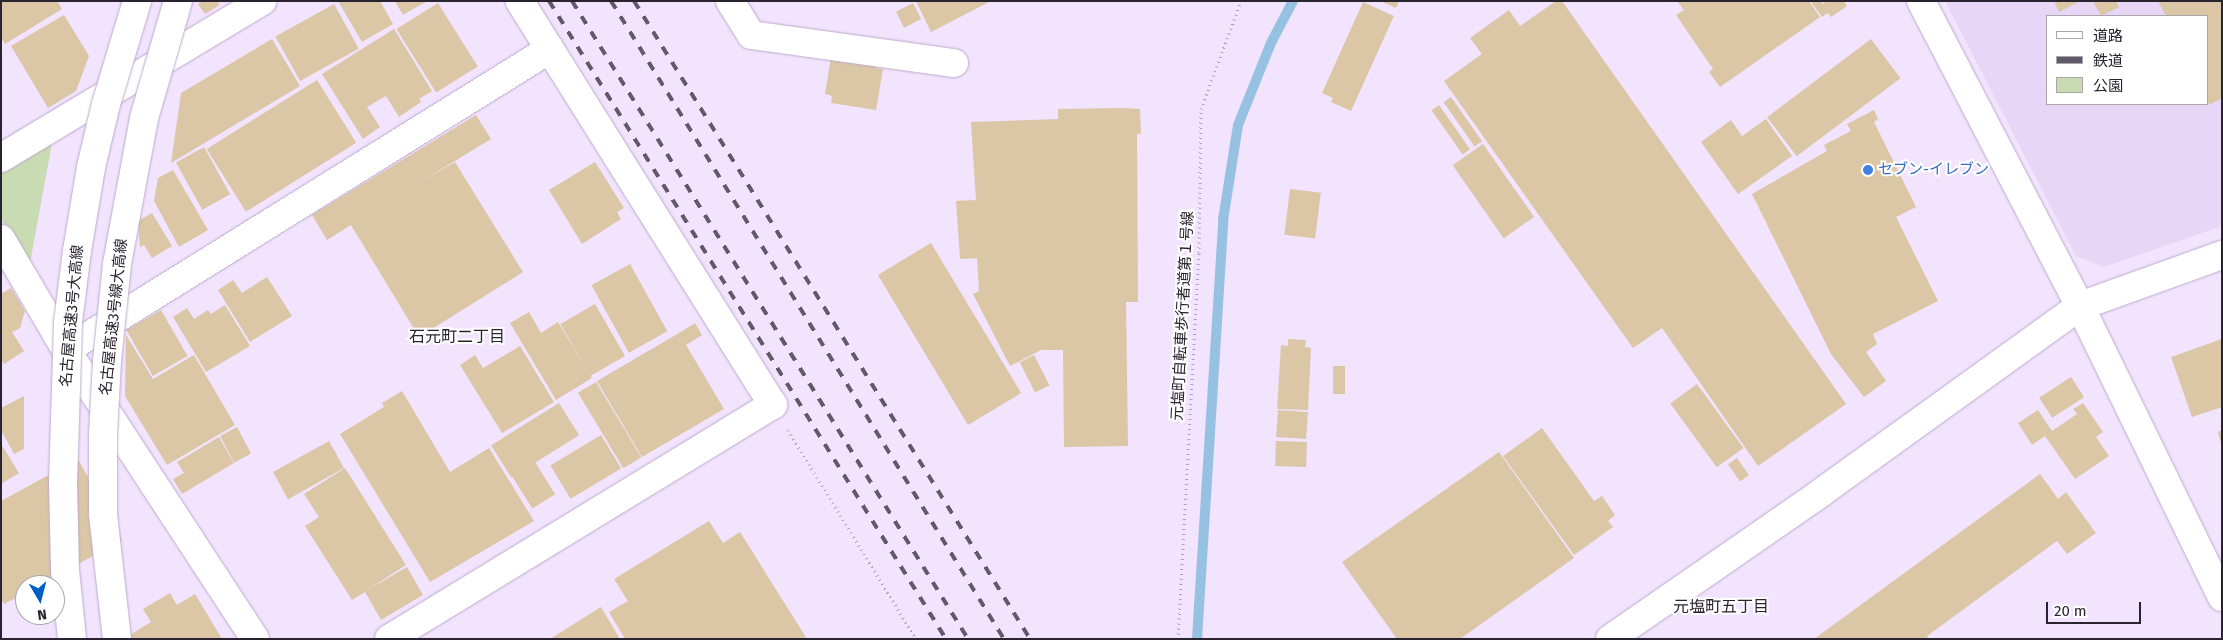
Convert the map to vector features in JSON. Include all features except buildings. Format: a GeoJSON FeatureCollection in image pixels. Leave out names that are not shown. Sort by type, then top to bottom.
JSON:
{"type":"FeatureCollection","features":[{"type":"Feature","properties":{"kind":"main road","name":"名古屋高速3号大高線"},"geometry":{"type":"LineString","coordinates":[[72,639],[65,570],[63,483],[68,322],[77,251],[91,167],[106,104],[137,1]]}},
{"type":"Feature","properties":{"kind":"main road","name":"名古屋高速3号線大高線"},"geometry":{"type":"LineString","coordinates":[[117,639],[103,514],[103,436],[107,361],[117,264],[144,118],[178,1]]}},
{"type":"Feature","properties":{"kind":"main road"},"geometry":{"type":"LineString","coordinates":[[1,158],[262,1]]}},
{"type":"Feature","properties":{"kind":"main road"},"geometry":{"type":"LineString","coordinates":[[389,639],[773,405],[520,1]]}},
{"type":"Feature","properties":{"kind":"main road"},"geometry":{"type":"LineString","coordinates":[[730,1],[751,35],[954,63]]}},
{"type":"Feature","properties":{"kind":"main road"},"geometry":{"type":"LineString","coordinates":[[1921,1],[2080,306],[2222,597]]}},
{"type":"Feature","properties":{"kind":"main road"},"geometry":{"type":"LineString","coordinates":[[66,350],[550,49]]}},
{"type":"Feature","properties":{"kind":"main road"},"geometry":{"type":"LineString","coordinates":[[1,238],[66,350],[255,639]]}},
{"type":"Feature","properties":{"kind":"main road"},"geometry":{"type":"LineString","coordinates":[[1610,639],[1830,486],[2080,306],[2222,255]]}},
{"type":"Feature","properties":{"kind":"path","name":"元塩町自転車歩行者道第１号線"},"geometry":{"type":"LineString","coordinates":[[1178,639],[1199,253],[1201,109],[1241,1]]}},
{"type":"Feature","properties":{"kind":"path"},"geometry":{"type":"LineString","coordinates":[[773,405],[916,639]]}},
{"type":"Feature","properties":{"kind":"shaded area"},"geometry":{"type":"Polygon","coordinates":[[[1945,1],[2222,1],[2222,226],[2104,267],[2076,256],[1945,1]]]}},
{"type":"Feature","properties":{"kind":"green space"},"geometry":{"type":"Polygon","coordinates":[[[54,132],[30,263],[1,219],[1,165],[54,132]]]}},
{"type":"Feature","properties":{"kind":"waterway"},"geometry":{"type":"LineString","coordinates":[[1197,639],[1223,220],[1238,125],[1271,43],[1293,1]]}},
{"type":"Feature","properties":{"kind":"railway"},"geometry":{"type":"LineString","coordinates":[[549,1],[946,639]]}},
{"type":"Feature","properties":{"kind":"railway"},"geometry":{"type":"LineString","coordinates":[[572,1],[968,639]]}},
{"type":"Feature","properties":{"kind":"railway"},"geometry":{"type":"LineString","coordinates":[[611,1],[1004,639]]}},
{"type":"Feature","properties":{"kind":"railway"},"geometry":{"type":"LineString","coordinates":[[634,1],[1030,639]]}},
{"type":"Feature","properties":{"kind":"place","name":"セブン-イレブン"},"geometry":{"type":"Point","coordinates":[1868,170]}},
{"type":"Feature","properties":{"kind":"district","name":"石元町二丁目"},"geometry":{"type":"Point","coordinates":[457,337]}},
{"type":"Feature","properties":{"kind":"district","name":"元塩町五丁目"},"geometry":{"type":"Point","coordinates":[1721,607]}}]}
